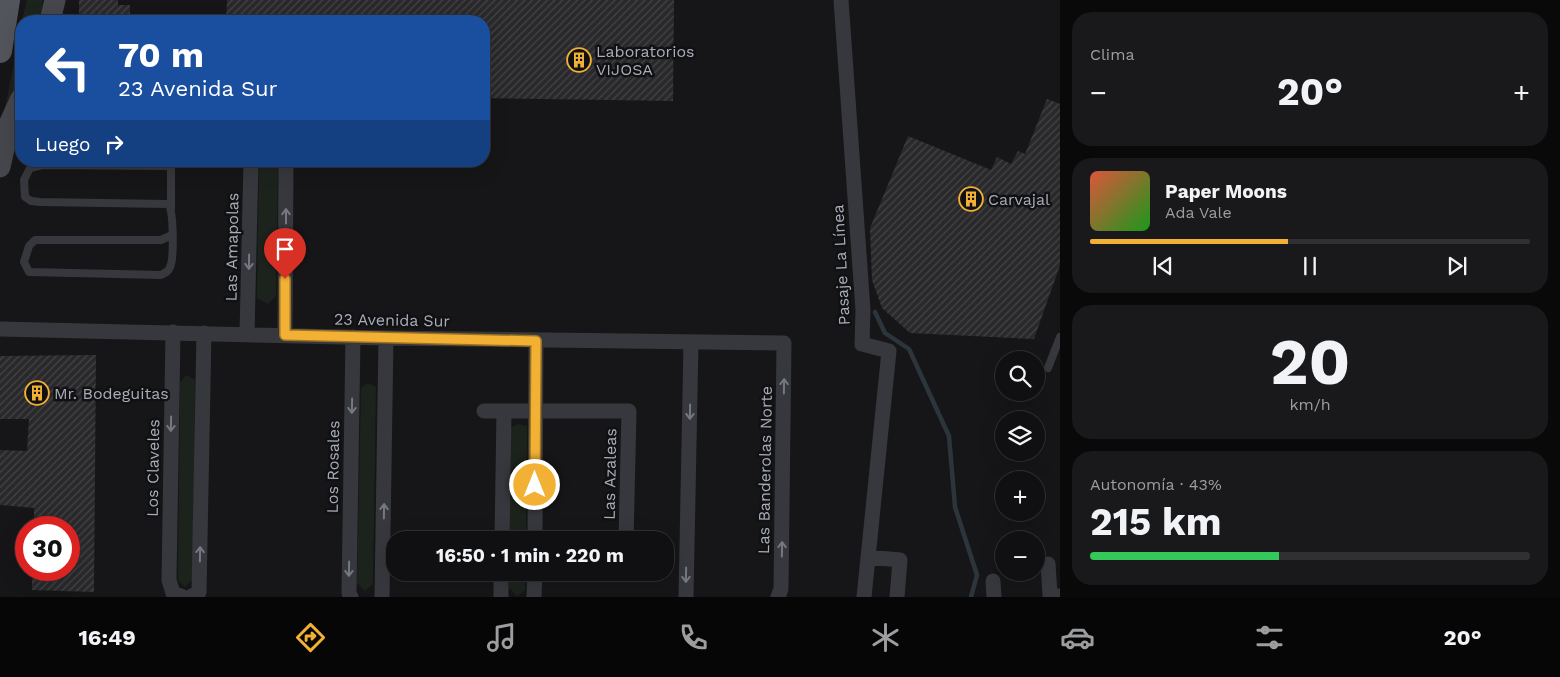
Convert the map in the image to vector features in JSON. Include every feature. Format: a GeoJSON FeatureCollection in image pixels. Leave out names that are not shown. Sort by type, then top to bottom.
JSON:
{"type":"FeatureCollection","features":[{"type":"Feature","properties":{"kind":"main road"},"geometry":{"type":"LineString","coordinates":[[0,51],[8,0]]}},
{"type":"Feature","properties":{"kind":"street"},"geometry":{"type":"LineString","coordinates":[[51,15],[55,0]]}},
{"type":"Feature","properties":{"kind":"street","name":"Pasaje La Línea"},"geometry":{"type":"LineString","coordinates":[[841,0],[863,310],[862,344],[889,351],[864,597]]}},
{"type":"Feature","properties":{"kind":"street"},"geometry":{"type":"LineString","coordinates":[[0,167],[15,117]]}},
{"type":"Feature","properties":{"kind":"street","name":"Las Amapolas"},"geometry":{"type":"LineString","coordinates":[[247,334],[251,167]]}},
{"type":"Feature","properties":{"kind":"street"},"geometry":{"type":"LineString","coordinates":[[285,335],[286,167]]}},
{"type":"Feature","properties":{"kind":"street","name":"23 Avenida Sur"},"geometry":{"type":"LineString","coordinates":[[0,329],[536,341],[784,343]]}},
{"type":"Feature","properties":{"kind":"street","name":"Los Claveles"},"geometry":{"type":"LineString","coordinates":[[173,332],[169,580],[174,593],[182,597]]}},
{"type":"Feature","properties":{"kind":"street"},"geometry":{"type":"LineString","coordinates":[[190,597],[199,592],[204,333]]}},
{"type":"Feature","properties":{"kind":"street","name":"Los Rosales"},"geometry":{"type":"LineString","coordinates":[[351,597],[349,593],[353,337]]}},
{"type":"Feature","properties":{"kind":"street"},"geometry":{"type":"LineString","coordinates":[[382,597],[386,338]]}},
{"type":"Feature","properties":{"kind":"street"},"geometry":{"type":"LineString","coordinates":[[535,531],[536,341]]}},
{"type":"Feature","properties":{"kind":"street"},"geometry":{"type":"LineString","coordinates":[[686,597],[691,342]]}},
{"type":"Feature","properties":{"kind":"street","name":"Las Banderolas Norte"},"geometry":{"type":"LineString","coordinates":[[778,597],[781,589],[784,343]]}},
{"type":"Feature","properties":{"kind":"street","name":"Las Azaleas"},"geometry":{"type":"LineString","coordinates":[[484,411],[629,411],[626,531]]}},
{"type":"Feature","properties":{"kind":"street"},"geometry":{"type":"LineString","coordinates":[[502,531],[504,411]]}},
{"type":"Feature","properties":{"kind":"street"},"geometry":{"type":"LineString","coordinates":[[868,557],[900,560],[898,597]]}},
{"type":"Feature","properties":{"kind":"street"},"geometry":{"type":"LineString","coordinates":[[1048,564],[1050,595],[1060,596]]}},
{"type":"Feature","properties":{"kind":"street"},"geometry":{"type":"LineString","coordinates":[[501,581],[501,597]]}},
{"type":"Feature","properties":{"kind":"street"},"geometry":{"type":"LineString","coordinates":[[534,581],[534,597]]}},
{"type":"Feature","properties":{"kind":"street"},"geometry":{"type":"LineString","coordinates":[[994,581],[994,597]]}},
{"type":"Feature","properties":{"kind":"lane"},"geometry":{"type":"LineString","coordinates":[[34,167],[30,168],[24,188],[25,197],[31,201],[166,203],[171,208]]}},
{"type":"Feature","properties":{"kind":"lane"},"geometry":{"type":"LineString","coordinates":[[172,167],[171,208],[172,235],[172,265],[169,270],[161,275],[29,272],[24,262],[29,246],[35,240],[161,240],[172,235]]}},
{"type":"Feature","properties":{"kind":"lane"},"geometry":{"type":"LineString","coordinates":[[1048,368],[1060,337]]}},
{"type":"Feature","properties":{"kind":"shaded area"},"geometry":{"type":"Polygon","coordinates":[[[27,0],[43,0],[41,15],[23,15],[27,0]]]}},
{"type":"Feature","properties":{"kind":"shaded area"},"geometry":{"type":"Polygon","coordinates":[[[15,57],[15,92],[1,128],[15,57]]]}},
{"type":"Feature","properties":{"kind":"shaded area"},"geometry":{"type":"Polygon","coordinates":[[[259,167],[278,167],[276,296],[268,304],[257,298],[259,167]]]}},
{"type":"Feature","properties":{"kind":"shaded area"},"geometry":{"type":"Polygon","coordinates":[[[186,375],[195,380],[193,579],[185,587],[178,580],[180,383],[186,375]]]}},
{"type":"Feature","properties":{"kind":"shaded area"},"geometry":{"type":"Polygon","coordinates":[[[368,383],[376,387],[373,584],[365,591],[357,583],[361,388],[368,383]]]}},
{"type":"Feature","properties":{"kind":"shaded area"},"geometry":{"type":"Polygon","coordinates":[[[518,424],[527,426],[526,531],[509,531],[511,428],[518,424]]]}},
{"type":"Feature","properties":{"kind":"shaded area"},"geometry":{"type":"Polygon","coordinates":[[[509,581],[526,581],[525,590],[517,596],[509,588],[509,581]]]}},
{"type":"Feature","properties":{"kind":"building"},"geometry":{"type":"Polygon","coordinates":[[[79,0],[118,0],[118,5],[130,5],[130,15],[79,14],[79,0]]]}},
{"type":"Feature","properties":{"kind":"building","name":"Laboratorios VIJOSA"},"geometry":{"type":"Polygon","coordinates":[[[227,0],[674,0],[673,101],[490,98],[490,15],[226,15],[227,0]]]}},
{"type":"Feature","properties":{"kind":"building","name":"Carvajal"},"geometry":{"type":"Polygon","coordinates":[[[1047,99],[1060,104],[1060,265],[1034,339],[910,333],[882,308],[872,280],[870,228],[908,136],[991,170],[997,157],[1011,164],[1018,151],[1025,154],[1047,99]]]}},
{"type":"Feature","properties":{"kind":"building"},"geometry":{"type":"Polygon","coordinates":[[[96,355],[94,592],[32,590],[32,581],[80,581],[80,516],[34,516],[34,508],[0,505],[0,450],[27,451],[29,419],[0,419],[0,356],[96,355]]]}},
{"type":"Feature","properties":{"kind":"waterway"},"geometry":{"type":"LineString","coordinates":[[875,312],[885,333],[909,349],[949,436],[955,507],[977,575],[971,597]]}},
{"type":"Feature","properties":{"kind":"place","name":"Laboratorios VIJOSA"},"geometry":{"type":"Point","coordinates":[579,60]}},
{"type":"Feature","properties":{"kind":"place","name":"Carvajal"},"geometry":{"type":"Point","coordinates":[971,199]}},
{"type":"Feature","properties":{"kind":"place","name":"Mr. Bodeguitas"},"geometry":{"type":"Point","coordinates":[37,393]}},
{"type":"Feature","properties":{"kind":"route"},"geometry":{"type":"LineString","coordinates":[[285,279],[285,335],[536,341],[535,485]]}}]}
